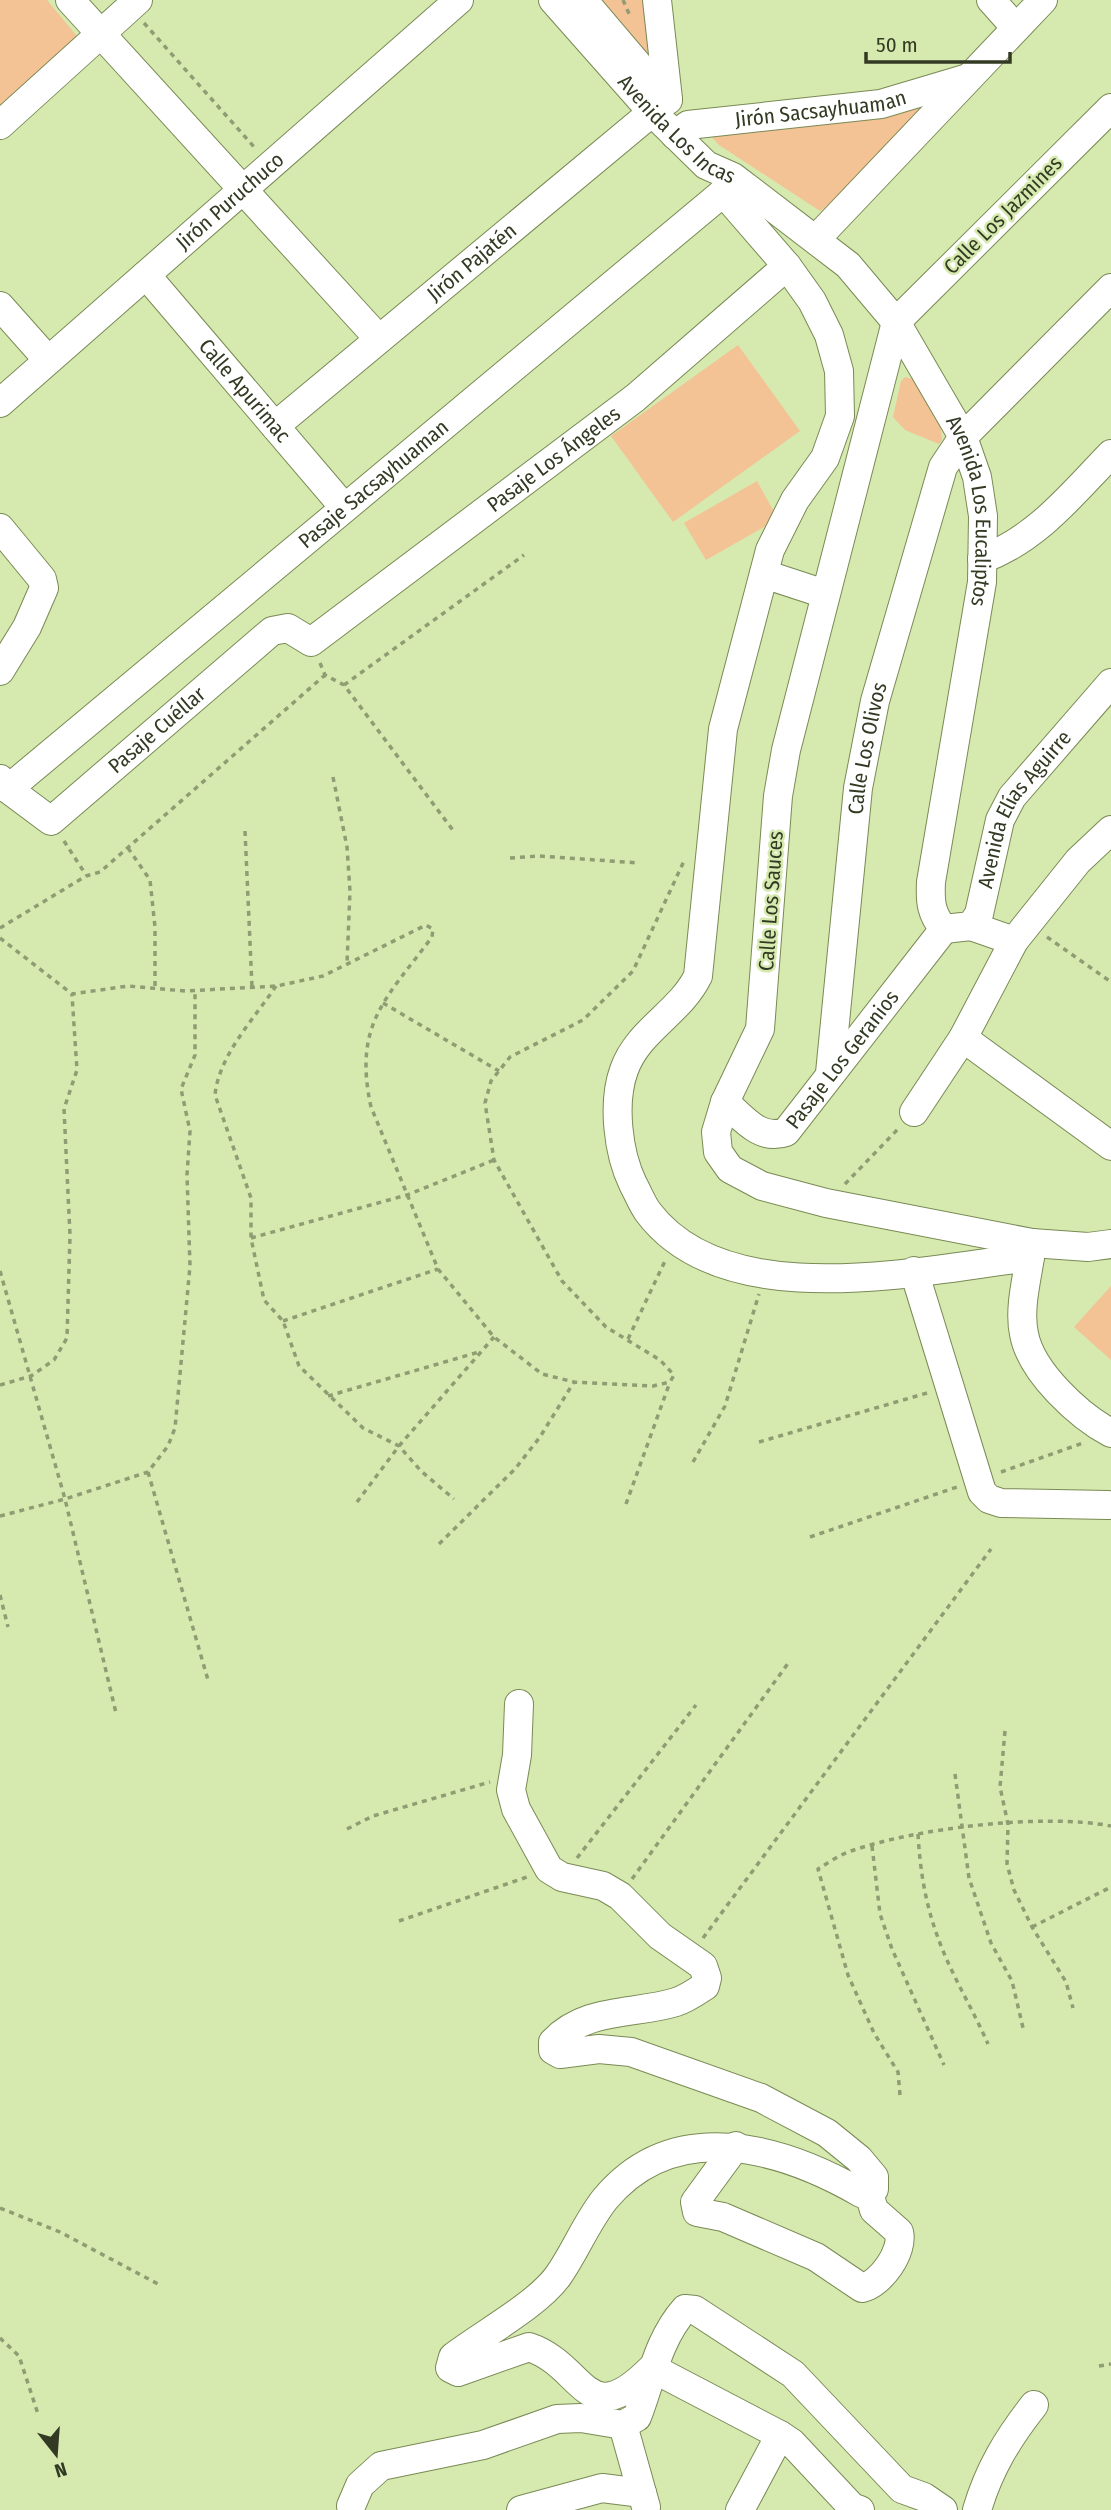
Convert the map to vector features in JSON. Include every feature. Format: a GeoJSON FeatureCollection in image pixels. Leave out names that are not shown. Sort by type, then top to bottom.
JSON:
{"type":"FeatureCollection","features":[{"type":"Feature","properties":{"kind":"street"},"geometry":{"type":"LineString","coordinates":[[70,0],[379,339]]}},
{"type":"Feature","properties":{"kind":"street","name":"Jirón Puruchuco"},"geometry":{"type":"LineString","coordinates":[[0,403],[459,0]]}},
{"type":"Feature","properties":{"kind":"street","name":"Avenida Los Incas"},"geometry":{"type":"LineString","coordinates":[[553,0],[681,130],[720,155],[732,183]]}},
{"type":"Feature","properties":{"kind":"street","name":"Avenida Los Incas"},"geometry":{"type":"LineString","coordinates":[[583,0],[660,106]]}},
{"type":"Feature","properties":{"kind":"street"},"geometry":{"type":"LineString","coordinates":[[657,0],[660,106]]}},
{"type":"Feature","properties":{"kind":"street"},"geometry":{"type":"LineString","coordinates":[[991,0],[1016,28]]}},
{"type":"Feature","properties":{"kind":"street","name":"Jirón Sacsayhuaman"},"geometry":{"type":"LineString","coordinates":[[816,239],[1043,0]]}},
{"type":"Feature","properties":{"kind":"street"},"geometry":{"type":"LineString","coordinates":[[0,125],[134,4]]}},
{"type":"Feature","properties":{"kind":"street","name":"Jirón Sacsayhuaman"},"geometry":{"type":"LineString","coordinates":[[681,130],[881,104],[967,78]]}},
{"type":"Feature","properties":{"kind":"street","name":"Jirón Pajatén"},"geometry":{"type":"LineString","coordinates":[[275,426],[660,106]]}},
{"type":"Feature","properties":{"kind":"street","name":"Calle Los Jazmines"},"geometry":{"type":"LineString","coordinates":[[896,322],[1111,108]]}},
{"type":"Feature","properties":{"kind":"street"},"geometry":{"type":"LineString","coordinates":[[732,183],[812,301],[830,335],[839,370],[839,416],[825,458],[795,500],[770,550],[723,729],[698,976],[689,994],[634,1047],[623,1073],[618,1103],[627,1173],[647,1212],[675,1240],[727,1266],[804,1279],[861,1279],[1031,1250],[1109,1246]]}},
{"type":"Feature","properties":{"kind":"street","name":"Avenida Los Eucaliptos"},"geometry":{"type":"LineString","coordinates":[[732,183],[816,239],[848,265],[896,322],[963,437],[977,477],[983,516],[982,582],[931,882],[930,903],[934,919],[958,927]]}},
{"type":"Feature","properties":{"kind":"street","name":"Pasaje Sacsayhuaman"},"geometry":{"type":"LineString","coordinates":[[4,784],[732,183]]}},
{"type":"Feature","properties":{"kind":"street","name":"Pasaje Los Ángeles"},"geometry":{"type":"LineString","coordinates":[[312,642],[635,398],[787,266]]}},
{"type":"Feature","properties":{"kind":"street","name":"Calle Apurimac"},"geometry":{"type":"LineString","coordinates":[[146,275],[343,506]]}},
{"type":"Feature","properties":{"kind":"street","name":"Calle Los Olivos"},"geometry":{"type":"LineString","coordinates":[[830,1073],[858,789],[875,701],[943,467],[963,437],[1111,288]]}},
{"type":"Feature","properties":{"kind":"street"},"geometry":{"type":"LineString","coordinates":[[0,306],[48,360]]}},
{"type":"Feature","properties":{"kind":"street","name":"Calle Los Sauces"},"geometry":{"type":"LineString","coordinates":[[896,322],[786,750],[778,796],[760,1028],[752,1051],[725,1102],[716,1132],[718,1152],[730,1169],[762,1186],[1031,1250]]}},
{"type":"Feature","properties":{"kind":"street"},"geometry":{"type":"LineString","coordinates":[[982,559],[1004,552],[1032,534],[1111,454]]}},
{"type":"Feature","properties":{"kind":"street"},"geometry":{"type":"LineString","coordinates":[[0,528],[42,579],[44,587],[27,627],[0,671]]}},
{"type":"Feature","properties":{"kind":"street"},"geometry":{"type":"LineString","coordinates":[[764,574],[825,594]]}},
{"type":"Feature","properties":{"kind":"street","name":"Pasaje Cuéllar"},"geometry":{"type":"LineString","coordinates":[[51,821],[272,631],[288,628],[312,642]]}},
{"type":"Feature","properties":{"kind":"street","name":"Avenida Elías Aguirre"},"geometry":{"type":"LineString","coordinates":[[958,927],[979,914],[1000,820],[1012,797],[1111,684]]}},
{"type":"Feature","properties":{"kind":"street"},"geometry":{"type":"LineString","coordinates":[[4,784],[51,821]]}},
{"type":"Feature","properties":{"kind":"street"},"geometry":{"type":"LineString","coordinates":[[914,1112],[963,1038],[1021,932],[1078,861],[1111,830]]}},
{"type":"Feature","properties":{"kind":"street"},"geometry":{"type":"LineString","coordinates":[[958,927],[1021,932]]}},
{"type":"Feature","properties":{"kind":"street","name":"Pasaje Los Geranios"},"geometry":{"type":"LineString","coordinates":[[725,1102],[759,1132],[773,1136],[786,1132],[830,1073],[958,927]]}},
{"type":"Feature","properties":{"kind":"street"},"geometry":{"type":"LineString","coordinates":[[963,1038],[1111,1146]]}},
{"type":"Feature","properties":{"kind":"street"},"geometry":{"type":"LineString","coordinates":[[1031,1250],[1023,1314],[1024,1336],[1032,1354],[1073,1408],[1111,1433]]}},
{"type":"Feature","properties":{"kind":"street"},"geometry":{"type":"LineString","coordinates":[[914,1271],[982,1492],[989,1499],[1001,1503],[1108,1505]]}},
{"type":"Feature","properties":{"kind":"street"},"geometry":{"type":"LineString","coordinates":[[519,1704],[517,1755],[511,1790],[516,1809],[556,1873],[603,1886],[620,1896],[660,1936],[703,1966],[707,1978],[705,1986],[677,2002],[628,2009],[578,2022],[553,2042],[553,2050],[560,2054],[599,2049],[631,2052],[761,2098],[827,2133],[859,2159],[874,2177],[874,2189],[869,2193],[861,2193],[764,2151],[736,2146],[709,2147],[670,2154],[642,2166],[606,2199],[557,2276],[543,2291],[453,2357],[450,2368],[457,2372],[529,2347],[549,2356],[592,2394],[616,2397],[631,2389],[652,2368]]}},
{"type":"Feature","properties":{"kind":"street"},"geometry":{"type":"LineString","coordinates":[[736,2146],[695,2202],[697,2211],[723,2217],[816,2257],[862,2288],[877,2281],[901,2244],[899,2232],[874,2210],[869,2193]]}},
{"type":"Feature","properties":{"kind":"street"},"geometry":{"type":"LineString","coordinates":[[351,2506],[360,2485],[381,2466],[483,2445],[557,2419],[581,2418],[623,2425],[637,2417],[652,2368],[675,2320],[685,2309],[695,2310],[793,2374],[902,2489],[924,2497],[943,2510]]}},
{"type":"Feature","properties":{"kind":"street"},"geometry":{"type":"LineString","coordinates":[[652,2368],[792,2443],[852,2507],[860,2510]]}},
{"type":"Feature","properties":{"kind":"street"},"geometry":{"type":"LineString","coordinates":[[977,2510],[987,2478],[998,2457],[1009,2437],[1034,2405]]}},
{"type":"Feature","properties":{"kind":"street"},"geometry":{"type":"LineString","coordinates":[[623,2425],[645,2502]]}},
{"type":"Feature","properties":{"kind":"street"},"geometry":{"type":"LineString","coordinates":[[740,2510],[780,2435]]}},
{"type":"Feature","properties":{"kind":"street"},"geometry":{"type":"LineString","coordinates":[[521,2510],[602,2488],[645,2502]]}},
{"type":"Feature","properties":{"kind":"path"},"geometry":{"type":"LineString","coordinates":[[623,0],[630,16]]}},
{"type":"Feature","properties":{"kind":"path"},"geometry":{"type":"LineString","coordinates":[[134,4],[271,166]]}},
{"type":"Feature","properties":{"kind":"path"},"geometry":{"type":"LineString","coordinates":[[344,685],[524,555]]}},
{"type":"Feature","properties":{"kind":"path"},"geometry":{"type":"LineString","coordinates":[[312,642],[325,675],[344,685],[455,833]]}},
{"type":"Feature","properties":{"kind":"path"},"geometry":{"type":"LineString","coordinates":[[0,928],[86,876],[100,872],[325,675]]}},
{"type":"Feature","properties":{"kind":"path"},"geometry":{"type":"LineString","coordinates":[[333,777],[347,847],[350,891],[347,963]]}},
{"type":"Feature","properties":{"kind":"path"},"geometry":{"type":"LineString","coordinates":[[51,821],[86,876]]}},
{"type":"Feature","properties":{"kind":"path"},"geometry":{"type":"LineString","coordinates":[[245,831],[252,987]]}},
{"type":"Feature","properties":{"kind":"path"},"geometry":{"type":"LineString","coordinates":[[128,848],[150,880],[155,926],[155,991]]}},
{"type":"Feature","properties":{"kind":"path"},"geometry":{"type":"LineString","coordinates":[[510,858],[539,856],[639,863]]}},
{"type":"Feature","properties":{"kind":"path"},"geometry":{"type":"LineString","coordinates":[[626,1504],[674,1375],[667,1367],[606,1327],[562,1281],[494,1160],[485,1103],[491,1081],[510,1057],[583,1020],[633,971],[653,924],[677,882],[686,856]]}},
{"type":"Feature","properties":{"kind":"path"},"geometry":{"type":"LineString","coordinates":[[0,938],[72,995],[128,986],[155,991],[277,986],[323,976],[426,925],[433,929],[432,937],[383,1003],[368,1029],[365,1080],[371,1107],[394,1157],[438,1269],[494,1337],[542,1374],[574,1382],[653,1386],[670,1382]]}},
{"type":"Feature","properties":{"kind":"path"},"geometry":{"type":"LineString","coordinates":[[1021,932],[1111,982]]}},
{"type":"Feature","properties":{"kind":"path"},"geometry":{"type":"LineString","coordinates":[[277,986],[224,1063],[215,1095],[251,1198],[251,1238],[264,1300],[283,1321],[299,1366],[363,1428],[399,1447],[421,1471],[454,1499]]}},
{"type":"Feature","properties":{"kind":"path"},"geometry":{"type":"LineString","coordinates":[[0,1516],[65,1499],[148,1472],[167,1446],[175,1428],[180,1401],[190,1266],[187,1175],[190,1131],[181,1089],[195,1055],[195,991]]}},
{"type":"Feature","properties":{"kind":"path"},"geometry":{"type":"LineString","coordinates":[[0,1385],[32,1376],[54,1360],[67,1338],[70,1235],[64,1109],[77,1070],[72,995]]}},
{"type":"Feature","properties":{"kind":"path"},"geometry":{"type":"LineString","coordinates":[[383,1003],[499,1071]]}},
{"type":"Feature","properties":{"kind":"path"},"geometry":{"type":"LineString","coordinates":[[826,1203],[914,1112]]}},
{"type":"Feature","properties":{"kind":"path"},"geometry":{"type":"LineString","coordinates":[[251,1238],[407,1195],[494,1160]]}},
{"type":"Feature","properties":{"kind":"path"},"geometry":{"type":"LineString","coordinates":[[628,1340],[675,1240]]}},
{"type":"Feature","properties":{"kind":"path"},"geometry":{"type":"LineString","coordinates":[[283,1321],[438,1269]]}},
{"type":"Feature","properties":{"kind":"path"},"geometry":{"type":"LineString","coordinates":[[0,1271],[65,1499],[116,1713]]}},
{"type":"Feature","properties":{"kind":"path"},"geometry":{"type":"LineString","coordinates":[[693,1462],[725,1406],[766,1273]]}},
{"type":"Feature","properties":{"kind":"path"},"geometry":{"type":"LineString","coordinates":[[357,1502],[399,1447],[494,1337]]}},
{"type":"Feature","properties":{"kind":"path"},"geometry":{"type":"LineString","coordinates":[[328,1396],[481,1351]]}},
{"type":"Feature","properties":{"kind":"path"},"geometry":{"type":"LineString","coordinates":[[439,1544],[515,1469],[540,1437],[574,1382]]}},
{"type":"Feature","properties":{"kind":"path"},"geometry":{"type":"LineString","coordinates":[[759,1442],[950,1387]]}},
{"type":"Feature","properties":{"kind":"path"},"geometry":{"type":"LineString","coordinates":[[148,1472],[208,1680]]}},
{"type":"Feature","properties":{"kind":"path"},"geometry":{"type":"LineString","coordinates":[[690,1957],[991,1549]]}},
{"type":"Feature","properties":{"kind":"path"},"geometry":{"type":"LineString","coordinates":[[0,1595],[8,1627]]}},
{"type":"Feature","properties":{"kind":"path"},"geometry":{"type":"LineString","coordinates":[[620,1896],[789,1662]]}},
{"type":"Feature","properties":{"kind":"path"},"geometry":{"type":"LineString","coordinates":[[399,1921],[556,1873],[696,1705]]}},
{"type":"Feature","properties":{"kind":"path"},"geometry":{"type":"LineString","coordinates":[[1005,1731],[1000,1787],[1008,1824],[1007,1864],[1014,1890],[1032,1927],[1066,1982],[1073,2008]]}},
{"type":"Feature","properties":{"kind":"path"},"geometry":{"type":"LineString","coordinates":[[955,1774],[964,1851],[979,1911],[991,1943],[1012,1981],[1024,2032]]}},
{"type":"Feature","properties":{"kind":"path"},"geometry":{"type":"LineString","coordinates":[[347,1829],[373,1816],[512,1776]]}},
{"type":"Feature","properties":{"kind":"path"},"geometry":{"type":"LineString","coordinates":[[900,2095],[898,2072],[874,2033],[848,1975],[818,1869],[850,1852],[918,1834],[1055,1819],[1111,1826]]}},
{"type":"Feature","properties":{"kind":"path"},"geometry":{"type":"LineString","coordinates":[[918,1834],[929,1912],[937,1938],[988,2044]]}},
{"type":"Feature","properties":{"kind":"path"},"geometry":{"type":"LineString","coordinates":[[872,1846],[880,1914],[892,1949],[944,2065]]}},
{"type":"Feature","properties":{"kind":"path"},"geometry":{"type":"LineString","coordinates":[[1032,1927],[1111,1887]]}},
{"type":"Feature","properties":{"kind":"path"},"geometry":{"type":"LineString","coordinates":[[0,2208],[60,2232],[158,2284]]}},
{"type":"Feature","properties":{"kind":"path"},"geometry":{"type":"LineString","coordinates":[[0,2338],[19,2356],[38,2414]]}},
{"type":"Feature","properties":{"kind":"path"},"geometry":{"type":"LineString","coordinates":[[1099,2366],[1111,2364]]}},
{"type":"Feature","properties":{"kind":"shaded area"},"geometry":{"type":"Polygon","coordinates":[[[0,0],[47,0],[76,35],[74,43],[0,107],[0,0]]]}},
{"type":"Feature","properties":{"kind":"shaded area"},"geometry":{"type":"Polygon","coordinates":[[[594,0],[646,0],[657,76],[594,0]]]}},
{"type":"Feature","properties":{"kind":"shaded area"},"geometry":{"type":"Polygon","coordinates":[[[935,98],[864,179],[820,211],[719,145],[709,134],[935,98]]]}},
{"type":"Feature","properties":{"kind":"shaded area"},"geometry":{"type":"Polygon","coordinates":[[[738,345],[800,431],[673,522],[611,436],[738,345]]]}},
{"type":"Feature","properties":{"kind":"shaded area"},"geometry":{"type":"Polygon","coordinates":[[[905,377],[913,379],[940,423],[942,440],[939,444],[905,430],[893,417],[901,381],[905,377]]]}},
{"type":"Feature","properties":{"kind":"shaded area"},"geometry":{"type":"Polygon","coordinates":[[[757,481],[778,519],[706,560],[684,523],[757,481]]]}},
{"type":"Feature","properties":{"kind":"shaded area"},"geometry":{"type":"Polygon","coordinates":[[[1111,1286],[1111,1360],[1074,1327],[1111,1286]]]}}]}
